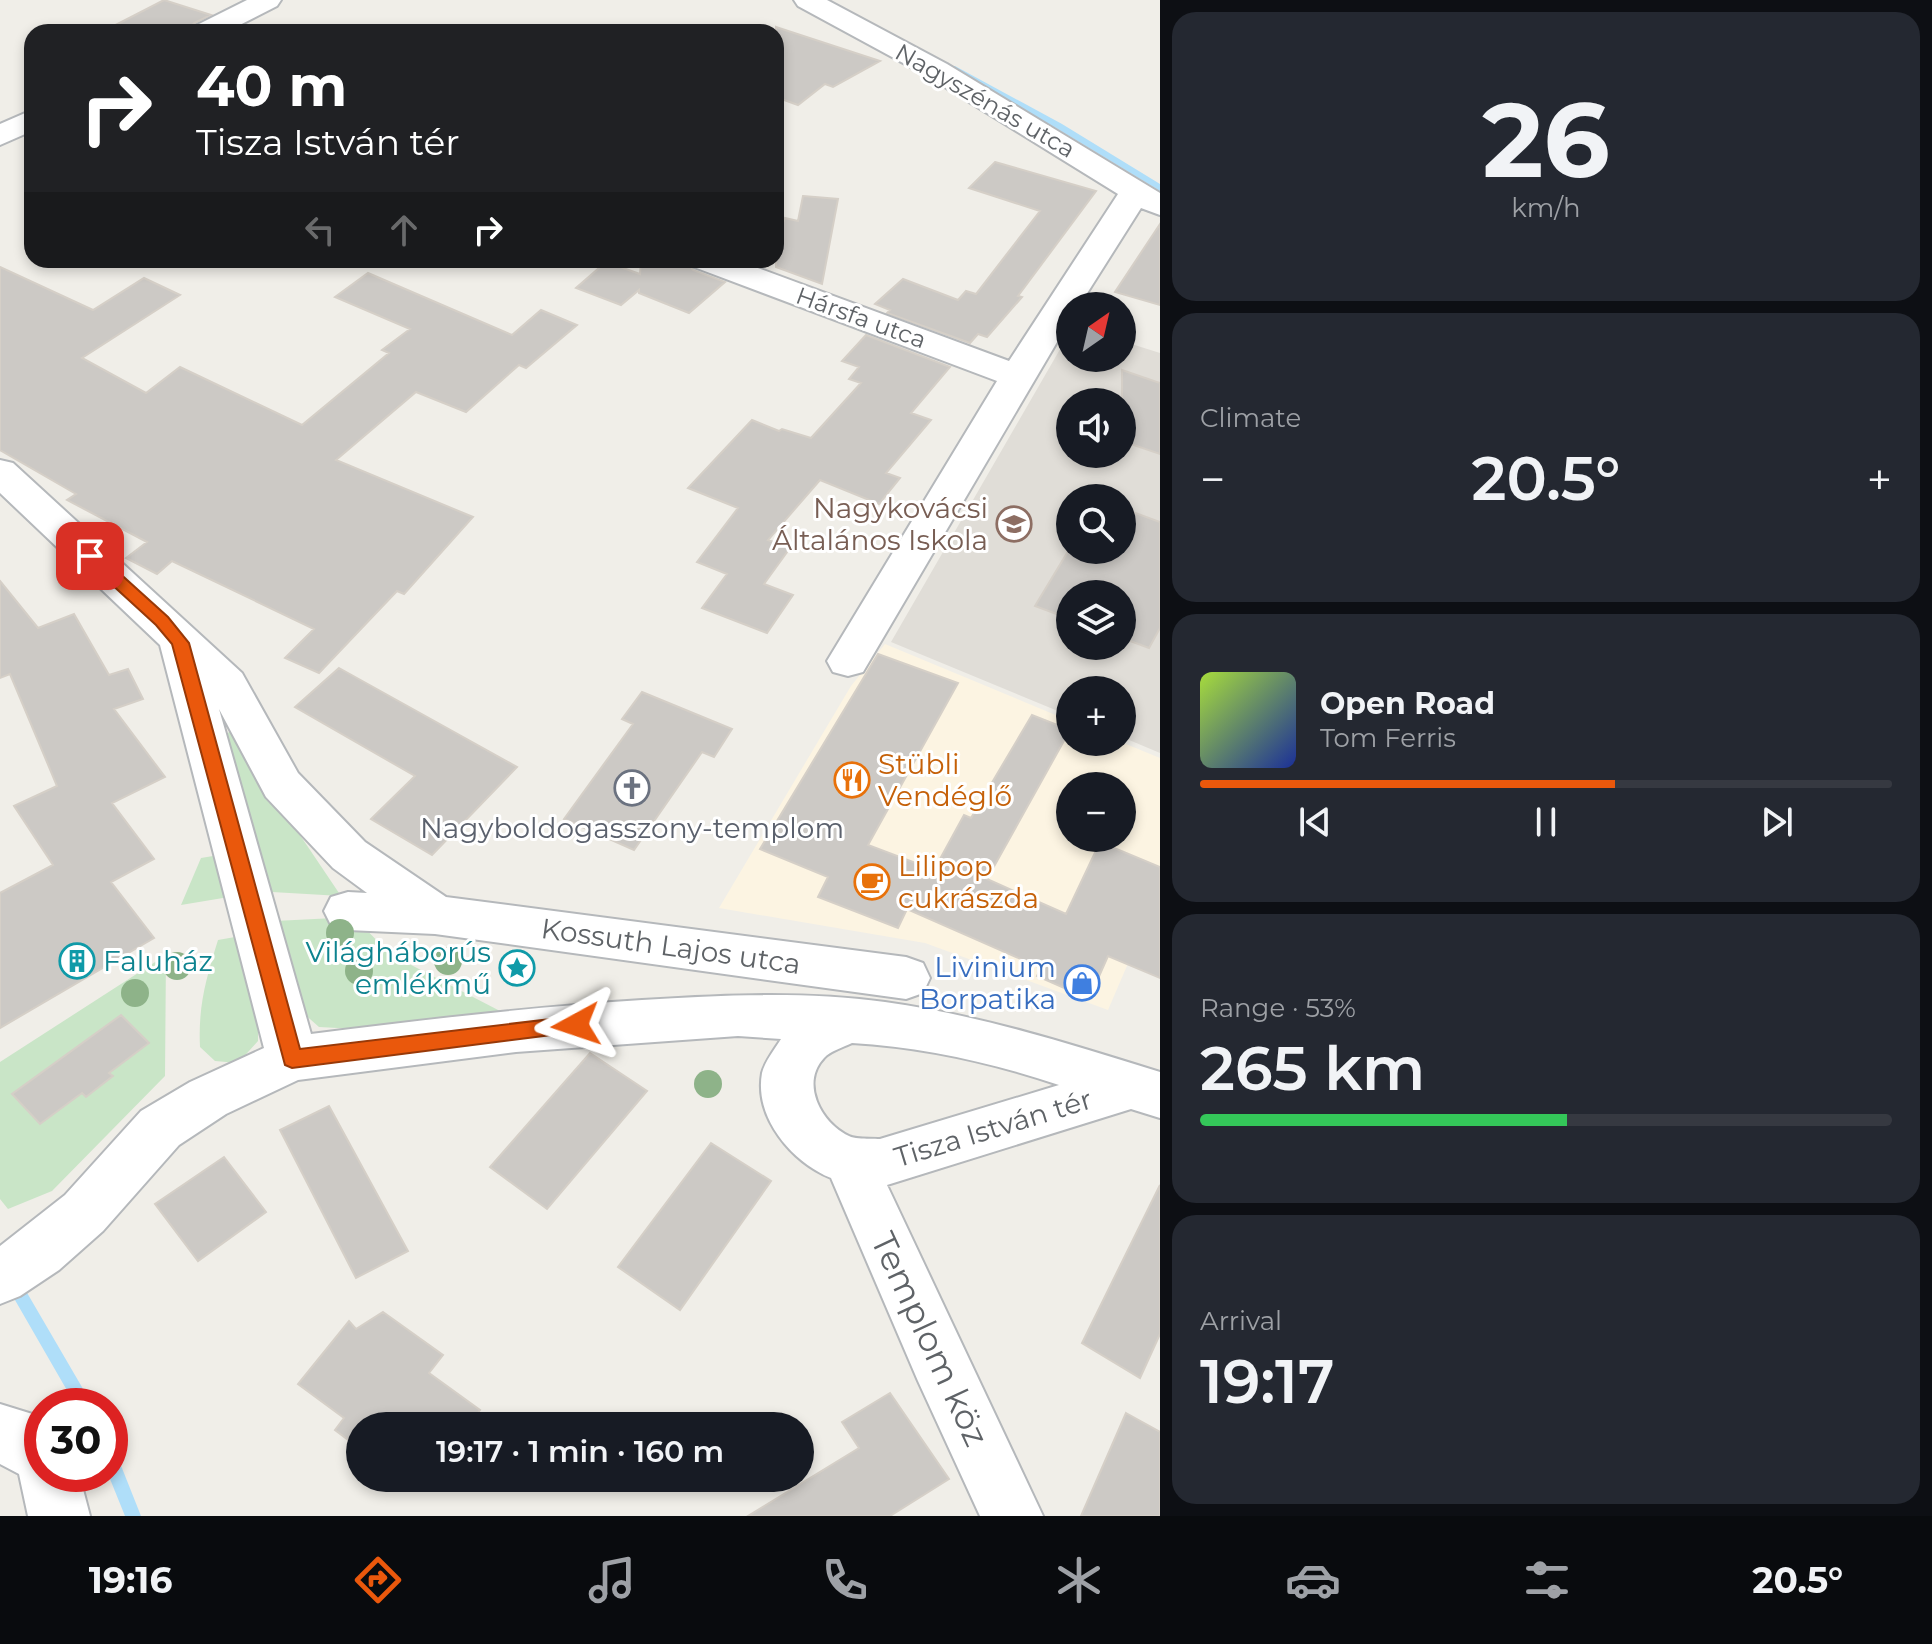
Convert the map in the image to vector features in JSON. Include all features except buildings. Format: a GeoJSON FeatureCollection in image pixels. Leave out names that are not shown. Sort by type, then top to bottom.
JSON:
{"type":"FeatureCollection","features":[{"type":"Feature","properties":{"kind":"street"},"geometry":{"type":"LineString","coordinates":[[221,24],[268,0]]}},
{"type":"Feature","properties":{"kind":"street","name":"Nagyszénás utca"},"geometry":{"type":"LineString","coordinates":[[807,0],[937,70],[1148,198]]}},
{"type":"Feature","properties":{"kind":"street"},"geometry":{"type":"LineString","coordinates":[[0,136],[24,123]]}},
{"type":"Feature","properties":{"kind":"street"},"geometry":{"type":"LineString","coordinates":[[848,661],[1017,376],[1148,198]]}},
{"type":"Feature","properties":{"kind":"street","name":"Hársfa utca"},"geometry":{"type":"LineString","coordinates":[[727,268],[1017,376]]}},
{"type":"Feature","properties":{"kind":"street","name":"Kossuth Lajos utca"},"geometry":{"type":"LineString","coordinates":[[0,472],[227,684],[282,785],[349,855],[435,915]]}},
{"type":"Feature","properties":{"kind":"street","name":"Kossuth Lajos utca"},"geometry":{"type":"LineString","coordinates":[[180,643],[292,1059]]}},
{"type":"Feature","properties":{"kind":"street","name":"Kossuth Lajos utca"},"geometry":{"type":"LineString","coordinates":[[348,911],[435,915],[906,978]]}},
{"type":"Feature","properties":{"kind":"street"},"geometry":{"type":"LineString","coordinates":[[19,1264],[84,1213],[160,1128],[208,1098],[292,1059],[516,1030],[738,1015],[883,1023],[1048,1059],[1147,1090]]}},
{"type":"Feature","properties":{"kind":"street"},"geometry":{"type":"LineString","coordinates":[[847,1021],[807,1041],[788,1072],[790,1106],[805,1131],[830,1153],[850,1161]]}},
{"type":"Feature","properties":{"kind":"street","name":"Tisza István tér"},"geometry":{"type":"LineString","coordinates":[[850,1161],[880,1163],[1147,1090]]}},
{"type":"Feature","properties":{"kind":"street","name":"Templom köz"},"geometry":{"type":"LineString","coordinates":[[850,1161],[938,1361],[1012,1516]]}},
{"type":"Feature","properties":{"kind":"street"},"geometry":{"type":"LineString","coordinates":[[0,1434],[24,1440]]}},
{"type":"Feature","properties":{"kind":"street"},"geometry":{"type":"LineString","coordinates":[[53,1492],[59,1516]]}},
{"type":"Feature","properties":{"kind":"shaded area","name":"Nagykovácsi Általános Iskola"},"geometry":{"type":"Polygon","coordinates":[[[1136,345],[1160,353],[1160,753],[1136,743],[1136,676],[1056,676],[1056,710],[891,642],[1056,356],[1056,372],[1136,372],[1136,345]]]}},
{"type":"Feature","properties":{"kind":"shaded area"},"geometry":{"type":"Polygon","coordinates":[[[885,644],[1056,715],[1056,756],[1136,756],[1136,748],[1160,758],[1160,889],[1108,1010],[925,943],[719,908],[851,686],[885,644]]]}},
{"type":"Feature","properties":{"kind":"green space"},"geometry":{"type":"Polygon","coordinates":[[[230,731],[341,896],[272,892],[223,738],[230,731]]]}},
{"type":"Feature","properties":{"kind":"green space"},"geometry":{"type":"Polygon","coordinates":[[[219,855],[229,897],[181,905],[201,858],[219,855]]]}},
{"type":"Feature","properties":{"kind":"green space"},"geometry":{"type":"Polygon","coordinates":[[[354,917],[390,954],[500,1011],[356,1029],[319,1027],[302,1012],[275,921],[354,917]]]}},
{"type":"Feature","properties":{"kind":"green space"},"geometry":{"type":"Polygon","coordinates":[[[235,937],[258,1018],[258,1041],[238,1063],[215,1061],[200,1047],[204,993],[218,940],[235,937]]]}},
{"type":"Feature","properties":{"kind":"green space"},"geometry":{"type":"Polygon","coordinates":[[[166,955],[165,1076],[52,1191],[8,1209],[0,1199],[0,1062],[166,955]]]}},
{"type":"Feature","properties":{"kind":"waterway"},"geometry":{"type":"LineString","coordinates":[[952,68],[1059,126],[1160,188]]}},
{"type":"Feature","properties":{"kind":"waterway"},"geometry":{"type":"LineString","coordinates":[[0,1260],[75,1388]]}},
{"type":"Feature","properties":{"kind":"waterway"},"geometry":{"type":"LineString","coordinates":[[123,1492],[133,1516]]}},
{"type":"Feature","properties":{"kind":"place","name":"Nagykovácsi Általános Iskola"},"geometry":{"type":"Point","coordinates":[1014,524]}},
{"type":"Feature","properties":{"kind":"place","name":"Stübli Vendéglő"},"geometry":{"type":"Point","coordinates":[852,780]}},
{"type":"Feature","properties":{"kind":"place","name":"Nagyboldogasszony-templom"},"geometry":{"type":"Point","coordinates":[632,788]}},
{"type":"Feature","properties":{"kind":"place","name":"Lilipop cukrászda"},"geometry":{"type":"Point","coordinates":[872,882]}},
{"type":"Feature","properties":{"kind":"place","name":"Faluház"},"geometry":{"type":"Point","coordinates":[77,961]}},
{"type":"Feature","properties":{"kind":"place","name":"Világháborús emlékmű"},"geometry":{"type":"Point","coordinates":[517,968]}},
{"type":"Feature","properties":{"kind":"place","name":"Livinium Borpatika"},"geometry":{"type":"Point","coordinates":[1082,983]}},
{"type":"Feature","properties":{"kind":"route"},"geometry":{"type":"LineString","coordinates":[[90,556],[162,621],[180,643],[292,1059],[576,1025]]}}]}
